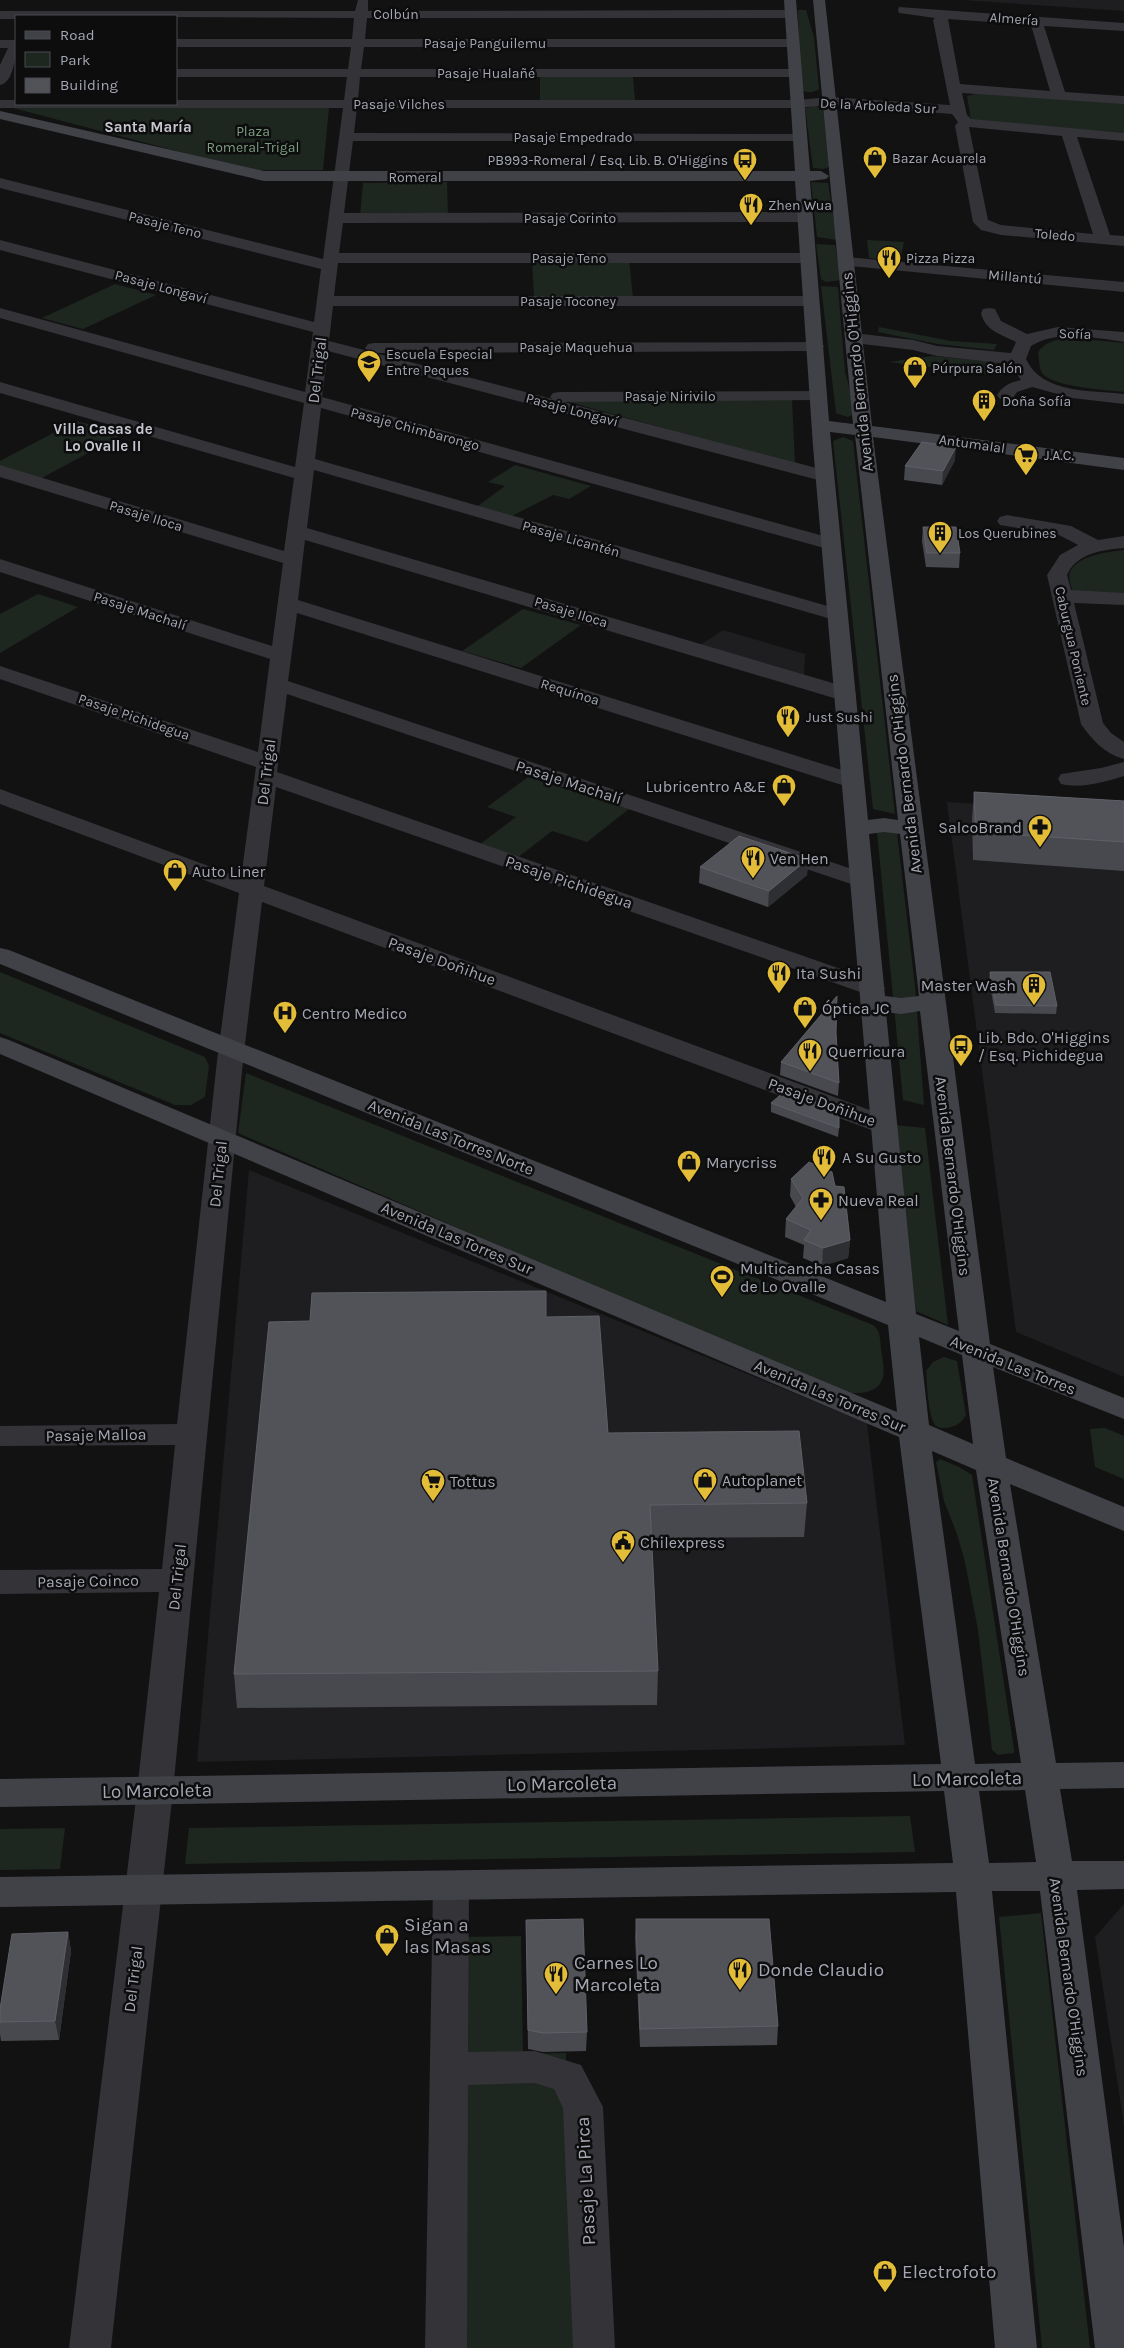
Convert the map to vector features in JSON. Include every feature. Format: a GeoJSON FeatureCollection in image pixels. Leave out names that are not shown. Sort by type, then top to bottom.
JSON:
{"type":"FeatureCollection","features":[{"type":"Feature","properties":{"kind":"main road","name":"Avenida Bernardo O'Higgins"},"geometry":{"type":"LineString","coordinates":[[819,0],[838,176],[836,248],[848,284],[863,429],[975,1350],[1075,2012],[1116,2348]]}},
{"type":"Feature","properties":{"kind":"main road"},"geometry":{"type":"LineString","coordinates":[[821,16],[811,10],[791,7],[808,258],[821,284]]}},
{"type":"Feature","properties":{"kind":"main road","name":"Romeral"},"geometry":{"type":"LineString","coordinates":[[0,115],[255,175],[341,177],[838,176]]}},
{"type":"Feature","properties":{"kind":"main road"},"geometry":{"type":"LineString","coordinates":[[806,239],[836,248]]}},
{"type":"Feature","properties":{"kind":"main road"},"geometry":{"type":"LineString","coordinates":[[821,284],[848,284]]}},
{"type":"Feature","properties":{"kind":"main road"},"geometry":{"type":"LineString","coordinates":[[821,284],[811,301],[818,396],[902,1320],[914,1431],[973,1878],[1016,2348]]}},
{"type":"Feature","properties":{"kind":"main road","name":"Antumalal"},"geometry":{"type":"LineString","coordinates":[[821,426],[863,429],[1124,464]]}},
{"type":"Feature","properties":{"kind":"main road"},"geometry":{"type":"LineString","coordinates":[[857,830],[884,826],[911,830]]}},
{"type":"Feature","properties":{"kind":"main road","name":"Avenida Las Torres Norte"},"geometry":{"type":"LineString","coordinates":[[0,955],[902,1320]]}},
{"type":"Feature","properties":{"kind":"main road"},"geometry":{"type":"LineString","coordinates":[[872,995],[901,1006],[932,1002]]}},
{"type":"Feature","properties":{"kind":"main road","name":"Avenida Las Torres Sur"},"geometry":{"type":"LineString","coordinates":[[0,1045],[914,1431]]}},
{"type":"Feature","properties":{"kind":"main road","name":"Avenida Las Torres"},"geometry":{"type":"LineString","coordinates":[[902,1320],[1124,1409]]}},
{"type":"Feature","properties":{"kind":"main road"},"geometry":{"type":"LineString","coordinates":[[914,1431],[1124,1520]]}},
{"type":"Feature","properties":{"kind":"main road","name":"Lo Marcoleta"},"geometry":{"type":"LineString","coordinates":[[0,1793],[1040,1778],[1124,1775]]}},
{"type":"Feature","properties":{"kind":"main road"},"geometry":{"type":"LineString","coordinates":[[0,1892],[1056,1878],[1124,1875]]}},
{"type":"Feature","properties":{"kind":"street","name":"Colbún"},"geometry":{"type":"LineString","coordinates":[[0,15],[31,11],[791,7]]}},
{"type":"Feature","properties":{"kind":"street","name":"Del Trigal"},"geometry":{"type":"LineString","coordinates":[[90,2348],[155,1791],[232,1048],[313,400],[326,340],[325,301],[362,8]]}},
{"type":"Feature","properties":{"kind":"street","name":"Almería"},"geometry":{"type":"LineString","coordinates":[[904,10],[931,13],[943,17],[957,16],[1124,27]]}},
{"type":"Feature","properties":{"kind":"street"},"geometry":{"type":"LineString","coordinates":[[943,17],[940,20],[959,103],[982,90],[1124,100]]}},
{"type":"Feature","properties":{"kind":"street"},"geometry":{"type":"LineString","coordinates":[[1036,21],[1059,96]]}},
{"type":"Feature","properties":{"kind":"street","name":"Pasaje Panguilemu"},"geometry":{"type":"LineString","coordinates":[[178,43],[793,43]]}},
{"type":"Feature","properties":{"kind":"street"},"geometry":{"type":"LineString","coordinates":[[0,44],[15,44]]}},
{"type":"Feature","properties":{"kind":"street"},"geometry":{"type":"LineString","coordinates":[[7,76],[15,48]]}},
{"type":"Feature","properties":{"kind":"street","name":"Pasaje Hualañé"},"geometry":{"type":"LineString","coordinates":[[178,73],[795,73]]}},
{"type":"Feature","properties":{"kind":"street","name":"De la Arboleda Sur"},"geometry":{"type":"LineString","coordinates":[[797,100],[829,96],[959,103],[1068,132],[1124,137]]}},
{"type":"Feature","properties":{"kind":"street","name":"Pasaje Vilches"},"geometry":{"type":"LineString","coordinates":[[178,104],[797,100]]}},
{"type":"Feature","properties":{"kind":"street","name":"Toledo"},"geometry":{"type":"LineString","coordinates":[[959,103],[962,127],[982,222],[987,227],[1124,241]]}},
{"type":"Feature","properties":{"kind":"street","name":"Pasaje Vilches"},"geometry":{"type":"LineString","coordinates":[[0,104],[15,104]]}},
{"type":"Feature","properties":{"kind":"street"},"geometry":{"type":"LineString","coordinates":[[1068,132],[1103,239]]}},
{"type":"Feature","properties":{"kind":"street","name":"Pasaje Empedrado"},"geometry":{"type":"LineString","coordinates":[[346,137],[799,137]]}},
{"type":"Feature","properties":{"kind":"street","name":"Pasaje Teno"},"geometry":{"type":"LineString","coordinates":[[0,183],[330,262],[808,258]]}},
{"type":"Feature","properties":{"kind":"street","name":"Pasaje Corinto"},"geometry":{"type":"LineString","coordinates":[[336,218],[805,217]]}},
{"type":"Feature","properties":{"kind":"street","name":"Pasaje Longaví"},"geometry":{"type":"LineString","coordinates":[[0,245],[523,397],[825,476]]}},
{"type":"Feature","properties":{"kind":"street","name":"Millantú"},"geometry":{"type":"LineString","coordinates":[[836,248],[1124,287]]}},
{"type":"Feature","properties":{"kind":"street","name":"Pasaje Toconey"},"geometry":{"type":"LineString","coordinates":[[325,301],[811,301]]}},
{"type":"Feature","properties":{"kind":"street","name":"Pasaje Chimbarongo"},"geometry":{"type":"LineString","coordinates":[[0,312],[831,544]]}},
{"type":"Feature","properties":{"kind":"street"},"geometry":{"type":"LineString","coordinates":[[989,312],[991,321],[995,325],[1027,340],[1022,346],[1017,359],[1024,372],[1035,381],[1067,391],[1124,398]]}},
{"type":"Feature","properties":{"kind":"street","name":"Sofía"},"geometry":{"type":"LineString","coordinates":[[1027,340],[1044,334],[1061,332],[1124,337]]}},
{"type":"Feature","properties":{"kind":"street","name":"Pasaje Maquehua"},"geometry":{"type":"LineString","coordinates":[[326,340],[815,346]]}},
{"type":"Feature","properties":{"kind":"street"},"geometry":{"type":"LineString","coordinates":[[854,343],[913,353],[937,351],[1017,359]]}},
{"type":"Feature","properties":{"kind":"street"},"geometry":{"type":"LineString","coordinates":[[1006,395],[1011,388],[1035,381]]}},
{"type":"Feature","properties":{"kind":"street","name":"Pasaje Licantén"},"geometry":{"type":"LineString","coordinates":[[0,387],[304,468],[838,615]]}},
{"type":"Feature","properties":{"kind":"street","name":"Pasaje Nirivilo"},"geometry":{"type":"LineString","coordinates":[[523,397],[818,396]]}},
{"type":"Feature","properties":{"kind":"street","name":"Pasaje Iloca"},"geometry":{"type":"LineString","coordinates":[[0,471],[293,560]]}},
{"type":"Feature","properties":{"kind":"street"},"geometry":{"type":"LineString","coordinates":[[1007,521],[1064,530],[1096,546]]}},
{"type":"Feature","properties":{"kind":"street","name":"Pasaje Iloca"},"geometry":{"type":"LineString","coordinates":[[297,531],[845,694]]}},
{"type":"Feature","properties":{"kind":"street","name":"Caburgua Poniente"},"geometry":{"type":"LineString","coordinates":[[1124,542],[1096,546],[1072,556],[1060,568],[1057,580],[1092,724],[1103,738],[1124,752]]}},
{"type":"Feature","properties":{"kind":"street","name":"Pasaje Machalí"},"geometry":{"type":"LineString","coordinates":[[0,565],[281,656]]}},
{"type":"Feature","properties":{"kind":"street"},"geometry":{"type":"LineString","coordinates":[[1062,596],[1124,599]]}},
{"type":"Feature","properties":{"kind":"street","name":"Requínoa"},"geometry":{"type":"LineString","coordinates":[[287,603],[853,781]]}},
{"type":"Feature","properties":{"kind":"street","name":"Pasaje Pichidegua"},"geometry":{"type":"LineString","coordinates":[[0,672],[267,769],[872,995]]}},
{"type":"Feature","properties":{"kind":"street","name":"Pasaje Machalí"},"geometry":{"type":"LineString","coordinates":[[277,684],[862,880]]}},
{"type":"Feature","properties":{"kind":"street"},"geometry":{"type":"LineString","coordinates":[[1069,779],[1103,775],[1124,769]]}},
{"type":"Feature","properties":{"kind":"street","name":"Pasaje Doñihue"},"geometry":{"type":"LineString","coordinates":[[0,796],[884,1125]]}},
{"type":"Feature","properties":{"kind":"street","name":"Pasaje Malloa"},"geometry":{"type":"LineString","coordinates":[[0,1436],[192,1434]]}},
{"type":"Feature","properties":{"kind":"street","name":"Pasaje Coinco"},"geometry":{"type":"LineString","coordinates":[[0,1582],[177,1580]]}},
{"type":"Feature","properties":{"kind":"street"},"geometry":{"type":"LineString","coordinates":[[446,2348],[451,1886]]}},
{"type":"Feature","properties":{"kind":"street","name":"Pasaje La Pirca"},"geometry":{"type":"LineString","coordinates":[[449,2069],[535,2068],[543,2070],[567,2077],[583,2107],[594,2348]]}},
{"type":"Feature","properties":{"kind":"shaded area"},"geometry":{"type":"Polygon","coordinates":[[[961,0],[1124,0],[1124,11],[961,0]]]}},
{"type":"Feature","properties":{"kind":"shaded area"},"geometry":{"type":"Polygon","coordinates":[[[723,630],[805,654],[804,676],[700,645],[723,630]]]}},
{"type":"Feature","properties":{"kind":"shaded area"},"geometry":{"type":"Polygon","coordinates":[[[947,802],[1124,813],[1124,1377],[1016,1332],[947,802]]]}},
{"type":"Feature","properties":{"kind":"shaded area"},"geometry":{"type":"Polygon","coordinates":[[[249,1170],[867,1423],[905,1745],[197,1762],[249,1170]]]}},
{"type":"Feature","properties":{"kind":"shaded area"},"geometry":{"type":"Polygon","coordinates":[[[1124,1904],[1124,2125],[1095,1937],[1124,1904]]]}},
{"type":"Feature","properties":{"kind":"green space"},"geometry":{"type":"Polygon","coordinates":[[[798,10],[806,10],[814,37],[819,89],[813,92],[803,91],[800,87],[798,10]]]}},
{"type":"Feature","properties":{"kind":"green space"},"geometry":{"type":"Polygon","coordinates":[[[540,77],[633,77],[635,100],[540,100],[540,77]]]}},
{"type":"Feature","properties":{"kind":"green space"},"geometry":{"type":"Polygon","coordinates":[[[980,93],[1124,103],[1124,133],[971,121],[967,96],[980,93]]]}},
{"type":"Feature","properties":{"kind":"green space","name":"Plaza Romeral-Trigal"},"geometry":{"type":"Polygon","coordinates":[[[9,107],[329,108],[323,170],[249,170],[9,107]]]}},
{"type":"Feature","properties":{"kind":"green space"},"geometry":{"type":"Polygon","coordinates":[[[823,107],[829,167],[823,169],[813,168],[805,108],[823,107]]]}},
{"type":"Feature","properties":{"kind":"green space"},"geometry":{"type":"Polygon","coordinates":[[[447,182],[448,215],[360,216],[363,183],[447,182]]]}},
{"type":"Feature","properties":{"kind":"green space"},"geometry":{"type":"Polygon","coordinates":[[[811,182],[828,183],[837,240],[817,237],[811,182]]]}},
{"type":"Feature","properties":{"kind":"green space"},"geometry":{"type":"Polygon","coordinates":[[[867,240],[904,242],[900,261],[869,258],[867,240]]]}},
{"type":"Feature","properties":{"kind":"green space"},"geometry":{"type":"Polygon","coordinates":[[[816,244],[835,245],[841,280],[826,282],[821,279],[816,244]]]}},
{"type":"Feature","properties":{"kind":"green space"},"geometry":{"type":"Polygon","coordinates":[[[629,259],[633,298],[534,298],[532,260],[629,259]]]}},
{"type":"Feature","properties":{"kind":"green space"},"geometry":{"type":"Polygon","coordinates":[[[115,284],[156,295],[83,329],[42,318],[115,284]]]}},
{"type":"Feature","properties":{"kind":"green space"},"geometry":{"type":"Polygon","coordinates":[[[821,286],[838,287],[845,372],[856,413],[848,417],[836,413],[821,286]]]}},
{"type":"Feature","properties":{"kind":"green space"},"geometry":{"type":"Polygon","coordinates":[[[879,327],[951,341],[997,344],[994,350],[937,344],[878,332],[879,327]]]}},
{"type":"Feature","properties":{"kind":"green space"},"geometry":{"type":"Polygon","coordinates":[[[1073,338],[1124,343],[1124,392],[1079,387],[1054,381],[1041,371],[1038,352],[1050,342],[1073,338]]]}},
{"type":"Feature","properties":{"kind":"green space"},"geometry":{"type":"Polygon","coordinates":[[[932,356],[998,362],[1003,376],[889,362],[932,356]]]}},
{"type":"Feature","properties":{"kind":"green space"},"geometry":{"type":"Polygon","coordinates":[[[558,399],[792,399],[795,464],[558,399]]]}},
{"type":"Feature","properties":{"kind":"green space"},"geometry":{"type":"Polygon","coordinates":[[[76,421],[125,433],[42,478],[0,467],[0,461],[76,421]]]}},
{"type":"Feature","properties":{"kind":"green space"},"geometry":{"type":"Polygon","coordinates":[[[843,437],[853,441],[895,814],[873,809],[833,441],[843,437]]]}},
{"type":"Feature","properties":{"kind":"green space"},"geometry":{"type":"Polygon","coordinates":[[[515,465],[591,486],[569,499],[553,495],[508,518],[475,508],[505,486],[488,482],[515,465]]]}},
{"type":"Feature","properties":{"kind":"green space"},"geometry":{"type":"Polygon","coordinates":[[[1124,550],[1124,596],[1073,592],[1069,577],[1074,566],[1094,555],[1124,550]]]}},
{"type":"Feature","properties":{"kind":"green space"},"geometry":{"type":"Polygon","coordinates":[[[38,594],[78,607],[0,653],[0,614],[38,594]]]}},
{"type":"Feature","properties":{"kind":"green space"},"geometry":{"type":"Polygon","coordinates":[[[523,609],[581,625],[521,668],[462,651],[523,609]]]}},
{"type":"Feature","properties":{"kind":"green space"},"geometry":{"type":"Polygon","coordinates":[[[528,777],[629,809],[587,842],[552,831],[517,858],[479,845],[516,817],[487,807],[528,777]]]}},
{"type":"Feature","properties":{"kind":"green space"},"geometry":{"type":"Polygon","coordinates":[[[889,830],[897,833],[915,986],[924,1105],[903,1100],[877,832],[889,830]]]}},
{"type":"Feature","properties":{"kind":"green space"},"geometry":{"type":"Polygon","coordinates":[[[0,972],[205,1057],[209,1066],[205,1097],[191,1105],[175,1105],[0,1033],[0,972]]]}},
{"type":"Feature","properties":{"kind":"green space"},"geometry":{"type":"Polygon","coordinates":[[[246,1073],[873,1325],[880,1336],[883,1377],[876,1388],[870,1391],[849,1393],[836,1391],[238,1133],[246,1073]]]}},
{"type":"Feature","properties":{"kind":"green space"},"geometry":{"type":"Polygon","coordinates":[[[894,1125],[925,1128],[948,1325],[916,1311],[894,1125]]]}},
{"type":"Feature","properties":{"kind":"green space"},"geometry":{"type":"Polygon","coordinates":[[[944,1357],[957,1361],[966,1415],[958,1424],[939,1428],[933,1422],[931,1416],[926,1371],[933,1362],[944,1357]]]}},
{"type":"Feature","properties":{"kind":"green space"},"geometry":{"type":"Polygon","coordinates":[[[1105,1428],[1124,1436],[1124,1479],[1095,1467],[1090,1429],[1105,1428]]]}},
{"type":"Feature","properties":{"kind":"green space"},"geometry":{"type":"Polygon","coordinates":[[[940,1459],[972,1475],[1014,1753],[998,1755],[992,1750],[978,1630],[965,1562],[957,1534],[944,1501],[936,1462],[940,1459]]]}},
{"type":"Feature","properties":{"kind":"green space"},"geometry":{"type":"Polygon","coordinates":[[[910,1816],[915,1852],[185,1864],[189,1828],[910,1816]]]}},
{"type":"Feature","properties":{"kind":"green space"},"geometry":{"type":"Polygon","coordinates":[[[65,1828],[60,1869],[0,1870],[0,1829],[65,1828]]]}},
{"type":"Feature","properties":{"kind":"green space"},"geometry":{"type":"Polygon","coordinates":[[[1041,1913],[1090,2348],[1042,2348],[999,1917],[1041,1913]]]}},
{"type":"Feature","properties":{"kind":"green space"},"geometry":{"type":"Polygon","coordinates":[[[521,1936],[523,2054],[566,2053],[574,2348],[456,2348],[459,1937],[521,1936]]]}},
{"type":"Feature","properties":{"kind":"building"},"geometry":{"type":"Polygon","coordinates":[[[922,442],[956,447],[943,471],[905,466],[922,442]]]}},
{"type":"Feature","properties":{"kind":"building"},"geometry":{"type":"Polygon","coordinates":[[[923,527],[956,527],[960,553],[927,553],[923,527]]]}},
{"type":"Feature","properties":{"kind":"building"},"geometry":{"type":"Polygon","coordinates":[[[974,792],[1124,801],[1124,842],[976,832],[974,792]]]}},
{"type":"Feature","properties":{"kind":"building"},"geometry":{"type":"Polygon","coordinates":[[[739,836],[808,859],[769,891],[700,867],[739,836]]]}},
{"type":"Feature","properties":{"kind":"building"},"geometry":{"type":"Polygon","coordinates":[[[990,972],[1050,972],[1057,1006],[996,1005],[990,972]]]}},
{"type":"Feature","properties":{"kind":"building"},"geometry":{"type":"Polygon","coordinates":[[[837,996],[836,1033],[839,1083],[781,1062],[837,996]]]}},
{"type":"Feature","properties":{"kind":"building"},"geometry":{"type":"Polygon","coordinates":[[[785,1091],[839,1111],[839,1128],[771,1103],[785,1091]]]}},
{"type":"Feature","properties":{"kind":"building","name":"Nueva Real"},"geometry":{"type":"Polygon","coordinates":[[[809,1162],[832,1172],[835,1186],[844,1187],[850,1240],[823,1248],[804,1240],[811,1230],[786,1219],[803,1198],[791,1179],[809,1162]]]}},
{"type":"Feature","properties":{"kind":"building","name":"Tottus"},"geometry":{"type":"Polygon","coordinates":[[[546,1291],[546,1317],[599,1316],[608,1433],[799,1431],[807,1503],[650,1505],[658,1671],[234,1674],[269,1322],[310,1321],[312,1293],[546,1291]]]}},
{"type":"Feature","properties":{"kind":"building","name":"Carnes Lo Marcoleta"},"geometry":{"type":"Polygon","coordinates":[[[583,1919],[587,2032],[543,2033],[528,2030],[526,1920],[583,1919]]]}},
{"type":"Feature","properties":{"kind":"building"},"geometry":{"type":"Polygon","coordinates":[[[636,1919],[769,1919],[778,2026],[640,2029],[636,1919]]]}},
{"type":"Feature","properties":{"kind":"building"},"geometry":{"type":"Polygon","coordinates":[[[68,1932],[55,2021],[0,2022],[0,2009],[12,1934],[68,1932]]]}},
{"type":"Feature","properties":{"kind":"place","name":"Bazar Acuarela"},"geometry":{"type":"Point","coordinates":[875,179]}},
{"type":"Feature","properties":{"kind":"place","name":"PB993-Romeral / Esq. Lib. B. O'Higgins"},"geometry":{"type":"Point","coordinates":[745,181]}},
{"type":"Feature","properties":{"kind":"place","name":"Zhen Wua"},"geometry":{"type":"Point","coordinates":[751,226]}},
{"type":"Feature","properties":{"kind":"place","name":"Pizza Pizza"},"geometry":{"type":"Point","coordinates":[889,279]}},
{"type":"Feature","properties":{"kind":"place","name":"Escuela Especial Entre Peques"},"geometry":{"type":"Point","coordinates":[369,383]}},
{"type":"Feature","properties":{"kind":"place","name":"Púrpura Salón"},"geometry":{"type":"Point","coordinates":[915,389]}},
{"type":"Feature","properties":{"kind":"place","name":"Doña Sofía"},"geometry":{"type":"Point","coordinates":[984,422]}},
{"type":"Feature","properties":{"kind":"place","name":"J.A.C."},"geometry":{"type":"Point","coordinates":[1026,476]}},
{"type":"Feature","properties":{"kind":"place","name":"Los Querubines"},"geometry":{"type":"Point","coordinates":[940,554]}},
{"type":"Feature","properties":{"kind":"place","name":"Just Sushi"},"geometry":{"type":"Point","coordinates":[788,738]}},
{"type":"Feature","properties":{"kind":"place","name":"Lubricentro A&E"},"geometry":{"type":"Point","coordinates":[784,807]}},
{"type":"Feature","properties":{"kind":"place","name":"SalcoBrand"},"geometry":{"type":"Point","coordinates":[1040,848]}},
{"type":"Feature","properties":{"kind":"place","name":"Ven Hen"},"geometry":{"type":"Point","coordinates":[753,879]}},
{"type":"Feature","properties":{"kind":"place","name":"Auto Liner"},"geometry":{"type":"Point","coordinates":[175,892]}},
{"type":"Feature","properties":{"kind":"place","name":"Ita Sushi"},"geometry":{"type":"Point","coordinates":[779,994]}},
{"type":"Feature","properties":{"kind":"place","name":"Master Wash"},"geometry":{"type":"Point","coordinates":[1034,1006]}},
{"type":"Feature","properties":{"kind":"place","name":"Óptica JC"},"geometry":{"type":"Point","coordinates":[805,1029]}},
{"type":"Feature","properties":{"kind":"place","name":"Centro Medico"},"geometry":{"type":"Point","coordinates":[285,1034]}},
{"type":"Feature","properties":{"kind":"place","name":"Lib. Bdo. O'Higgins / Esq. Pichidegua"},"geometry":{"type":"Point","coordinates":[961,1067]}},
{"type":"Feature","properties":{"kind":"place","name":"Querricura"},"geometry":{"type":"Point","coordinates":[810,1072]}},
{"type":"Feature","properties":{"kind":"place","name":"A Su Gusto"},"geometry":{"type":"Point","coordinates":[824,1178]}},
{"type":"Feature","properties":{"kind":"place","name":"Marycriss"},"geometry":{"type":"Point","coordinates":[689,1183]}},
{"type":"Feature","properties":{"kind":"place","name":"Nueva Real"},"geometry":{"type":"Point","coordinates":[821,1221]}},
{"type":"Feature","properties":{"kind":"place","name":"Multicancha Casas de Lo Ovalle"},"geometry":{"type":"Point","coordinates":[722,1298]}},
{"type":"Feature","properties":{"kind":"place","name":"Autoplanet"},"geometry":{"type":"Point","coordinates":[705,1501]}},
{"type":"Feature","properties":{"kind":"place","name":"Tottus"},"geometry":{"type":"Point","coordinates":[433,1502]}},
{"type":"Feature","properties":{"kind":"place","name":"Chilexpress"},"geometry":{"type":"Point","coordinates":[623,1563]}},
{"type":"Feature","properties":{"kind":"place","name":"Sigan a las Masas"},"geometry":{"type":"Point","coordinates":[387,1957]}},
{"type":"Feature","properties":{"kind":"place","name":"Donde Claudio"},"geometry":{"type":"Point","coordinates":[740,1991]}},
{"type":"Feature","properties":{"kind":"place","name":"Carnes Lo Marcoleta"},"geometry":{"type":"Point","coordinates":[556,1995]}},
{"type":"Feature","properties":{"kind":"place","name":"Electrofoto"},"geometry":{"type":"Point","coordinates":[885,2293]}},
{"type":"Feature","properties":{"kind":"district","name":"Santa María"},"geometry":{"type":"Point","coordinates":[148,127]}},
{"type":"Feature","properties":{"kind":"district","name":"Villa Casas de Lo Ovalle II"},"geometry":{"type":"Point","coordinates":[103,438]}}]}
